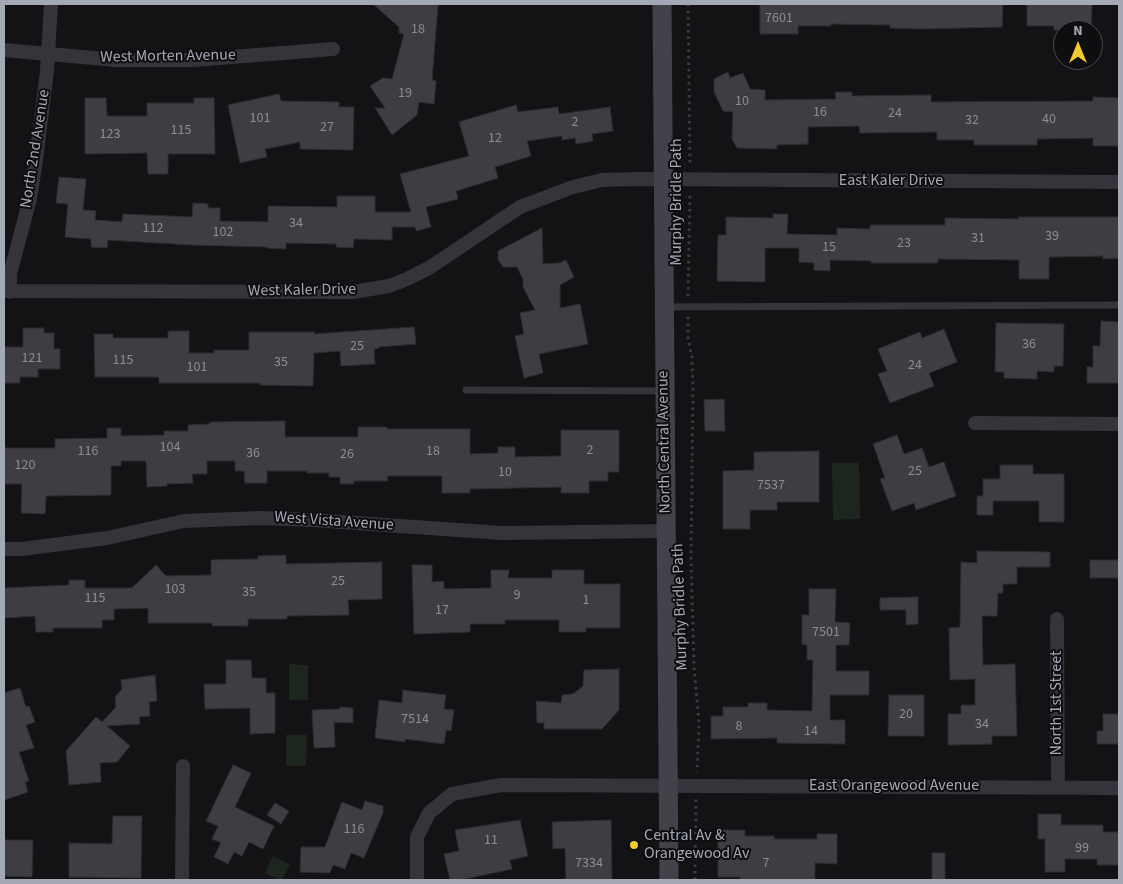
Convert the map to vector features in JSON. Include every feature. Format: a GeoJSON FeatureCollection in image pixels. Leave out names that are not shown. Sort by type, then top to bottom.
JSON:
{"type":"FeatureCollection","features":[{"type":"Feature","properties":{"kind":"main road","name":"North Central Avenue"},"geometry":{"type":"LineString","coordinates":[[662,4],[669,880]]}},
{"type":"Feature","properties":{"kind":"street","name":"North 2nd Avenue"},"geometry":{"type":"LineString","coordinates":[[7,291],[30,199],[49,55],[51,4]]}},
{"type":"Feature","properties":{"kind":"street","name":"West Morten Avenue"},"geometry":{"type":"LineString","coordinates":[[4,50],[116,60],[194,60],[333,49]]}},
{"type":"Feature","properties":{"kind":"street","name":"East Kaler Drive"},"geometry":{"type":"LineString","coordinates":[[663,179],[1119,182]]}},
{"type":"Feature","properties":{"kind":"street","name":"West Kaler Drive"},"geometry":{"type":"LineString","coordinates":[[7,291],[353,292],[389,286],[429,268],[520,207],[573,187],[602,180],[663,179]]}},
{"type":"Feature","properties":{"kind":"street"},"geometry":{"type":"LineString","coordinates":[[975,423],[1119,424]]}},
{"type":"Feature","properties":{"kind":"street","name":"West Vista Avenue"},"geometry":{"type":"LineString","coordinates":[[4,549],[22,549],[107,538],[184,521],[260,518],[502,534],[666,530]]}},
{"type":"Feature","properties":{"kind":"street","name":"North 1st Street"},"geometry":{"type":"LineString","coordinates":[[1057,619],[1058,786]]}},
{"type":"Feature","properties":{"kind":"street"},"geometry":{"type":"LineString","coordinates":[[182,880],[183,766]]}},
{"type":"Feature","properties":{"kind":"street","name":"East Orangewood Avenue"},"geometry":{"type":"LineString","coordinates":[[416,880],[416,837],[429,812],[452,794],[501,786],[1058,786],[1119,788]]}},
{"type":"Feature","properties":{"kind":"lane"},"geometry":{"type":"LineString","coordinates":[[663,307],[1119,305]]}},
{"type":"Feature","properties":{"kind":"lane"},"geometry":{"type":"LineString","coordinates":[[466,390],[664,391]]}},
{"type":"Feature","properties":{"kind":"path","name":"Murphy Bridle Path"},"geometry":{"type":"LineString","coordinates":[[688,4],[690,180],[688,338],[692,358],[693,388],[691,569],[694,667],[699,723],[695,880]]}},
{"type":"Feature","properties":{"kind":"shaded area"},"geometry":{"type":"Polygon","coordinates":[[[832,463],[859,463],[860,519],[833,520],[832,463]]]}},
{"type":"Feature","properties":{"kind":"shaded area"},"geometry":{"type":"Polygon","coordinates":[[[289,664],[308,665],[308,700],[289,700],[289,664]]]}},
{"type":"Feature","properties":{"kind":"shaded area"},"geometry":{"type":"Polygon","coordinates":[[[286,735],[307,735],[306,766],[286,766],[286,735]]]}},
{"type":"Feature","properties":{"kind":"shaded area"},"geometry":{"type":"Polygon","coordinates":[[[273,856],[290,865],[282,880],[265,873],[273,856]]]}},
{"type":"Feature","properties":{"kind":"building"},"geometry":{"type":"Polygon","coordinates":[[[373,4],[438,5],[432,80],[436,81],[434,104],[419,102],[417,115],[392,135],[375,108],[385,108],[370,86],[383,78],[392,79],[404,34],[399,33],[399,27],[373,4]]]}},
{"type":"Feature","properties":{"kind":"building"},"geometry":{"type":"Polygon","coordinates":[[[760,4],[1003,4],[1002,27],[921,29],[890,28],[890,25],[831,24],[831,26],[798,26],[798,34],[760,34],[760,4]]]}},
{"type":"Feature","properties":{"kind":"building"},"geometry":{"type":"Polygon","coordinates":[[[1027,4],[1092,4],[1091,20],[1053,20],[1053,26],[1027,26],[1027,4]]]}},
{"type":"Feature","properties":{"kind":"building"},"geometry":{"type":"Polygon","coordinates":[[[728,72],[730,78],[743,73],[750,89],[765,90],[765,100],[836,99],[835,92],[852,92],[852,96],[931,95],[931,102],[1093,101],[1093,97],[1119,98],[1119,146],[1093,146],[1093,138],[1037,139],[1037,145],[974,145],[974,140],[937,140],[937,132],[860,133],[859,126],[808,127],[808,144],[777,145],[777,149],[737,148],[732,139],[733,112],[723,111],[714,92],[714,79],[728,72]]]}},
{"type":"Feature","properties":{"kind":"building"},"geometry":{"type":"Polygon","coordinates":[[[279,94],[281,101],[339,102],[339,107],[354,107],[353,150],[300,149],[300,142],[265,149],[267,157],[240,163],[228,105],[279,94]]]}},
{"type":"Feature","properties":{"kind":"building"},"geometry":{"type":"Polygon","coordinates":[[[85,98],[106,98],[107,116],[147,116],[147,103],[194,103],[194,98],[214,98],[215,154],[168,154],[168,174],[148,174],[147,153],[85,154],[85,98]]]}},
{"type":"Feature","properties":{"kind":"building"},"geometry":{"type":"Polygon","coordinates":[[[516,105],[518,112],[558,107],[559,114],[610,107],[613,131],[592,134],[593,141],[576,144],[575,138],[562,140],[562,136],[527,141],[531,156],[495,167],[498,178],[456,191],[458,199],[426,207],[431,227],[416,231],[415,227],[392,227],[392,240],[354,239],[353,248],[336,247],[337,244],[286,243],[286,249],[108,240],[107,248],[91,247],[91,239],[65,237],[68,204],[56,203],[59,177],[86,179],[83,210],[96,211],[95,220],[122,222],[123,214],[192,217],[193,203],[208,204],[208,208],[220,208],[220,221],[268,222],[268,206],[337,207],[337,196],[375,196],[375,212],[411,212],[400,174],[469,156],[459,122],[516,105]]]}},
{"type":"Feature","properties":{"kind":"building"},"geometry":{"type":"Polygon","coordinates":[[[773,214],[788,214],[787,234],[837,235],[837,228],[870,229],[870,225],[945,225],[945,218],[1119,217],[1119,258],[1103,259],[1103,256],[1049,257],[1049,279],[1019,279],[1019,260],[938,259],[938,263],[871,263],[871,261],[830,260],[830,271],[814,270],[814,263],[799,262],[799,248],[765,248],[765,282],[717,281],[718,235],[726,235],[726,217],[773,218],[773,214]]]}},
{"type":"Feature","properties":{"kind":"building"},"geometry":{"type":"Polygon","coordinates":[[[542,228],[543,264],[560,263],[566,260],[574,277],[560,285],[560,308],[580,304],[588,344],[539,354],[543,373],[524,378],[515,336],[524,334],[520,313],[535,310],[523,287],[523,279],[517,267],[503,267],[498,259],[498,251],[542,228]]]}},
{"type":"Feature","properties":{"kind":"building"},"geometry":{"type":"Polygon","coordinates":[[[1101,321],[1119,322],[1119,383],[1087,383],[1087,367],[1093,367],[1093,346],[1100,346],[1101,321]]]}},
{"type":"Feature","properties":{"kind":"building"},"geometry":{"type":"Polygon","coordinates":[[[996,323],[1064,324],[1063,366],[1054,366],[1054,372],[1037,371],[1037,379],[1004,378],[1004,372],[995,372],[996,323]]]}},
{"type":"Feature","properties":{"kind":"building"},"geometry":{"type":"Polygon","coordinates":[[[414,327],[416,344],[374,349],[375,364],[341,366],[340,351],[314,353],[313,386],[260,385],[260,383],[159,383],[159,377],[95,377],[94,334],[113,334],[113,338],[168,338],[168,331],[189,331],[189,353],[214,353],[214,350],[249,350],[249,332],[314,332],[314,334],[414,327]]]}},
{"type":"Feature","properties":{"kind":"building"},"geometry":{"type":"Polygon","coordinates":[[[23,328],[44,328],[44,333],[54,333],[54,349],[60,349],[60,369],[38,369],[38,377],[20,377],[20,383],[4,383],[4,347],[23,347],[23,328]]]}},
{"type":"Feature","properties":{"kind":"building"},"geometry":{"type":"Polygon","coordinates":[[[944,329],[957,362],[929,373],[934,386],[890,403],[878,374],[887,371],[878,349],[920,332],[922,338],[944,329]]]}},
{"type":"Feature","properties":{"kind":"building"},"geometry":{"type":"Polygon","coordinates":[[[724,399],[725,431],[705,431],[704,400],[724,399]]]}},
{"type":"Feature","properties":{"kind":"building"},"geometry":{"type":"Polygon","coordinates":[[[285,421],[285,437],[358,437],[358,427],[470,429],[470,454],[498,453],[498,447],[515,447],[515,457],[561,456],[561,430],[619,430],[619,472],[608,472],[608,481],[589,481],[589,493],[561,493],[561,487],[470,489],[470,493],[442,493],[442,476],[387,476],[388,481],[354,481],[354,484],[340,484],[340,477],[329,477],[329,473],[267,471],[267,483],[245,483],[244,471],[235,471],[235,461],[207,461],[207,474],[192,474],[193,483],[147,487],[146,461],[121,461],[121,466],[111,466],[111,495],[46,496],[45,514],[21,513],[22,484],[4,484],[4,448],[55,448],[55,439],[107,438],[107,428],[121,428],[121,436],[164,435],[164,431],[188,431],[188,425],[210,424],[210,422],[285,421]]]}},
{"type":"Feature","properties":{"kind":"building"},"geometry":{"type":"Polygon","coordinates":[[[897,435],[904,454],[922,448],[929,467],[944,462],[956,496],[916,510],[914,503],[892,511],[880,479],[885,478],[873,444],[897,435]]]}},
{"type":"Feature","properties":{"kind":"building"},"geometry":{"type":"Polygon","coordinates":[[[819,451],[819,502],[777,502],[777,510],[750,510],[750,529],[723,529],[723,471],[754,470],[754,452],[819,451]]]}},
{"type":"Feature","properties":{"kind":"building"},"geometry":{"type":"Polygon","coordinates":[[[1000,465],[1033,465],[1033,474],[1064,474],[1064,522],[1039,522],[1039,501],[993,501],[993,515],[977,515],[977,496],[983,496],[983,479],[1000,479],[1000,465]]]}},
{"type":"Feature","properties":{"kind":"building"},"geometry":{"type":"Polygon","coordinates":[[[977,551],[1050,552],[1050,567],[1017,567],[1017,584],[1003,584],[1003,593],[998,593],[997,616],[982,616],[983,665],[1015,664],[1017,736],[992,736],[992,744],[948,745],[948,714],[961,714],[961,705],[975,705],[975,679],[950,680],[949,628],[960,627],[961,562],[977,563],[977,551]]]}},
{"type":"Feature","properties":{"kind":"building"},"geometry":{"type":"Polygon","coordinates":[[[286,555],[286,564],[382,562],[382,599],[348,600],[349,615],[287,616],[287,619],[248,619],[248,626],[212,626],[212,623],[148,623],[148,608],[114,609],[114,620],[102,620],[102,628],[53,628],[53,632],[36,632],[35,616],[4,618],[4,588],[69,585],[69,580],[85,580],[85,588],[132,588],[156,565],[166,576],[211,575],[211,560],[258,559],[258,556],[286,555]]]}},
{"type":"Feature","properties":{"kind":"building"},"geometry":{"type":"Polygon","coordinates":[[[1090,560],[1119,560],[1119,578],[1090,578],[1090,560]]]}},
{"type":"Feature","properties":{"kind":"building"},"geometry":{"type":"Polygon","coordinates":[[[412,565],[432,565],[432,582],[444,581],[444,589],[491,588],[491,570],[509,570],[508,578],[552,578],[552,570],[584,570],[584,584],[620,584],[620,628],[586,628],[586,632],[559,632],[559,620],[505,620],[505,624],[470,624],[470,632],[414,634],[412,565]]]}},
{"type":"Feature","properties":{"kind":"building"},"geometry":{"type":"Polygon","coordinates":[[[809,589],[836,589],[835,622],[850,623],[849,645],[836,645],[836,671],[869,671],[869,695],[830,695],[830,720],[845,720],[845,744],[777,743],[777,738],[711,739],[711,716],[723,716],[723,707],[748,707],[748,703],[767,703],[767,710],[812,711],[813,660],[807,660],[807,645],[802,644],[802,615],[809,615],[809,589]]]}},
{"type":"Feature","properties":{"kind":"building"},"geometry":{"type":"Polygon","coordinates":[[[918,597],[918,624],[906,625],[906,610],[880,610],[880,598],[918,597]]]}},
{"type":"Feature","properties":{"kind":"building"},"geometry":{"type":"Polygon","coordinates":[[[226,660],[251,660],[252,678],[266,678],[266,693],[275,693],[275,733],[250,734],[250,708],[205,709],[204,684],[226,684],[226,660]]]}},
{"type":"Feature","properties":{"kind":"building"},"geometry":{"type":"Polygon","coordinates":[[[619,669],[619,710],[602,729],[544,729],[544,723],[537,723],[536,701],[561,703],[562,695],[573,694],[583,686],[584,670],[619,669]]]}},
{"type":"Feature","properties":{"kind":"building"},"geometry":{"type":"Polygon","coordinates":[[[155,675],[157,701],[149,702],[150,716],[139,717],[140,724],[107,726],[130,746],[117,762],[100,763],[101,782],[69,785],[66,751],[96,717],[102,722],[116,707],[115,697],[122,689],[121,680],[155,675]]]}},
{"type":"Feature","properties":{"kind":"building"},"geometry":{"type":"Polygon","coordinates":[[[20,688],[26,707],[29,706],[35,722],[26,725],[34,748],[19,752],[29,781],[25,782],[28,792],[4,800],[4,693],[20,688]]]}},
{"type":"Feature","properties":{"kind":"building"},"geometry":{"type":"Polygon","coordinates":[[[403,690],[446,695],[444,709],[454,710],[451,731],[446,730],[444,744],[405,739],[405,742],[375,738],[379,700],[402,703],[403,690]]]}},
{"type":"Feature","properties":{"kind":"building"},"geometry":{"type":"Polygon","coordinates":[[[889,695],[924,695],[924,736],[888,736],[889,695]]]}},
{"type":"Feature","properties":{"kind":"building"},"geometry":{"type":"Polygon","coordinates":[[[340,707],[353,708],[353,723],[334,722],[335,747],[314,748],[312,710],[340,709],[340,707]]]}},
{"type":"Feature","properties":{"kind":"building"},"geometry":{"type":"Polygon","coordinates":[[[1103,714],[1119,714],[1119,744],[1097,744],[1097,731],[1103,731],[1103,714]]]}},
{"type":"Feature","properties":{"kind":"building"},"geometry":{"type":"Polygon","coordinates":[[[233,765],[251,773],[235,807],[274,826],[263,849],[249,842],[242,856],[234,852],[228,864],[214,857],[221,843],[212,839],[218,826],[206,821],[233,765]]]}},
{"type":"Feature","properties":{"kind":"building"},"geometry":{"type":"Polygon","coordinates":[[[365,801],[383,806],[383,813],[364,858],[351,853],[345,869],[333,865],[330,873],[300,872],[301,847],[325,847],[342,802],[362,810],[365,801]]]}},
{"type":"Feature","properties":{"kind":"building"},"geometry":{"type":"Polygon","coordinates":[[[275,803],[289,811],[281,824],[267,815],[275,803]]]}},
{"type":"Feature","properties":{"kind":"building"},"geometry":{"type":"Polygon","coordinates":[[[1038,814],[1061,814],[1061,825],[1103,825],[1103,832],[1119,832],[1119,865],[1097,865],[1097,859],[1065,859],[1065,872],[1045,872],[1045,839],[1038,839],[1038,814]]]}},
{"type":"Feature","properties":{"kind":"building"},"geometry":{"type":"Polygon","coordinates":[[[113,816],[142,816],[141,878],[69,877],[69,843],[112,844],[113,816]]]}},
{"type":"Feature","properties":{"kind":"building"},"geometry":{"type":"Polygon","coordinates":[[[520,820],[528,856],[510,860],[512,869],[460,880],[450,880],[444,854],[459,851],[455,830],[520,820]]]}},
{"type":"Feature","properties":{"kind":"building"},"geometry":{"type":"Polygon","coordinates":[[[611,820],[612,880],[566,880],[565,848],[553,849],[552,822],[611,820]]]}},
{"type":"Feature","properties":{"kind":"building"},"geometry":{"type":"Polygon","coordinates":[[[718,830],[745,830],[745,836],[774,836],[774,839],[817,839],[817,834],[837,834],[837,864],[815,863],[815,880],[740,880],[740,877],[718,877],[718,830]]]}},
{"type":"Feature","properties":{"kind":"building"},"geometry":{"type":"Polygon","coordinates":[[[4,840],[33,840],[32,877],[4,876],[4,840]]]}},
{"type":"Feature","properties":{"kind":"building"},"geometry":{"type":"Polygon","coordinates":[[[932,853],[945,853],[945,880],[932,880],[932,853]]]}},
{"type":"Feature","properties":{"kind":"place","name":"Central Av & Orangewood Av"},"geometry":{"type":"Point","coordinates":[634,845]}}]}
